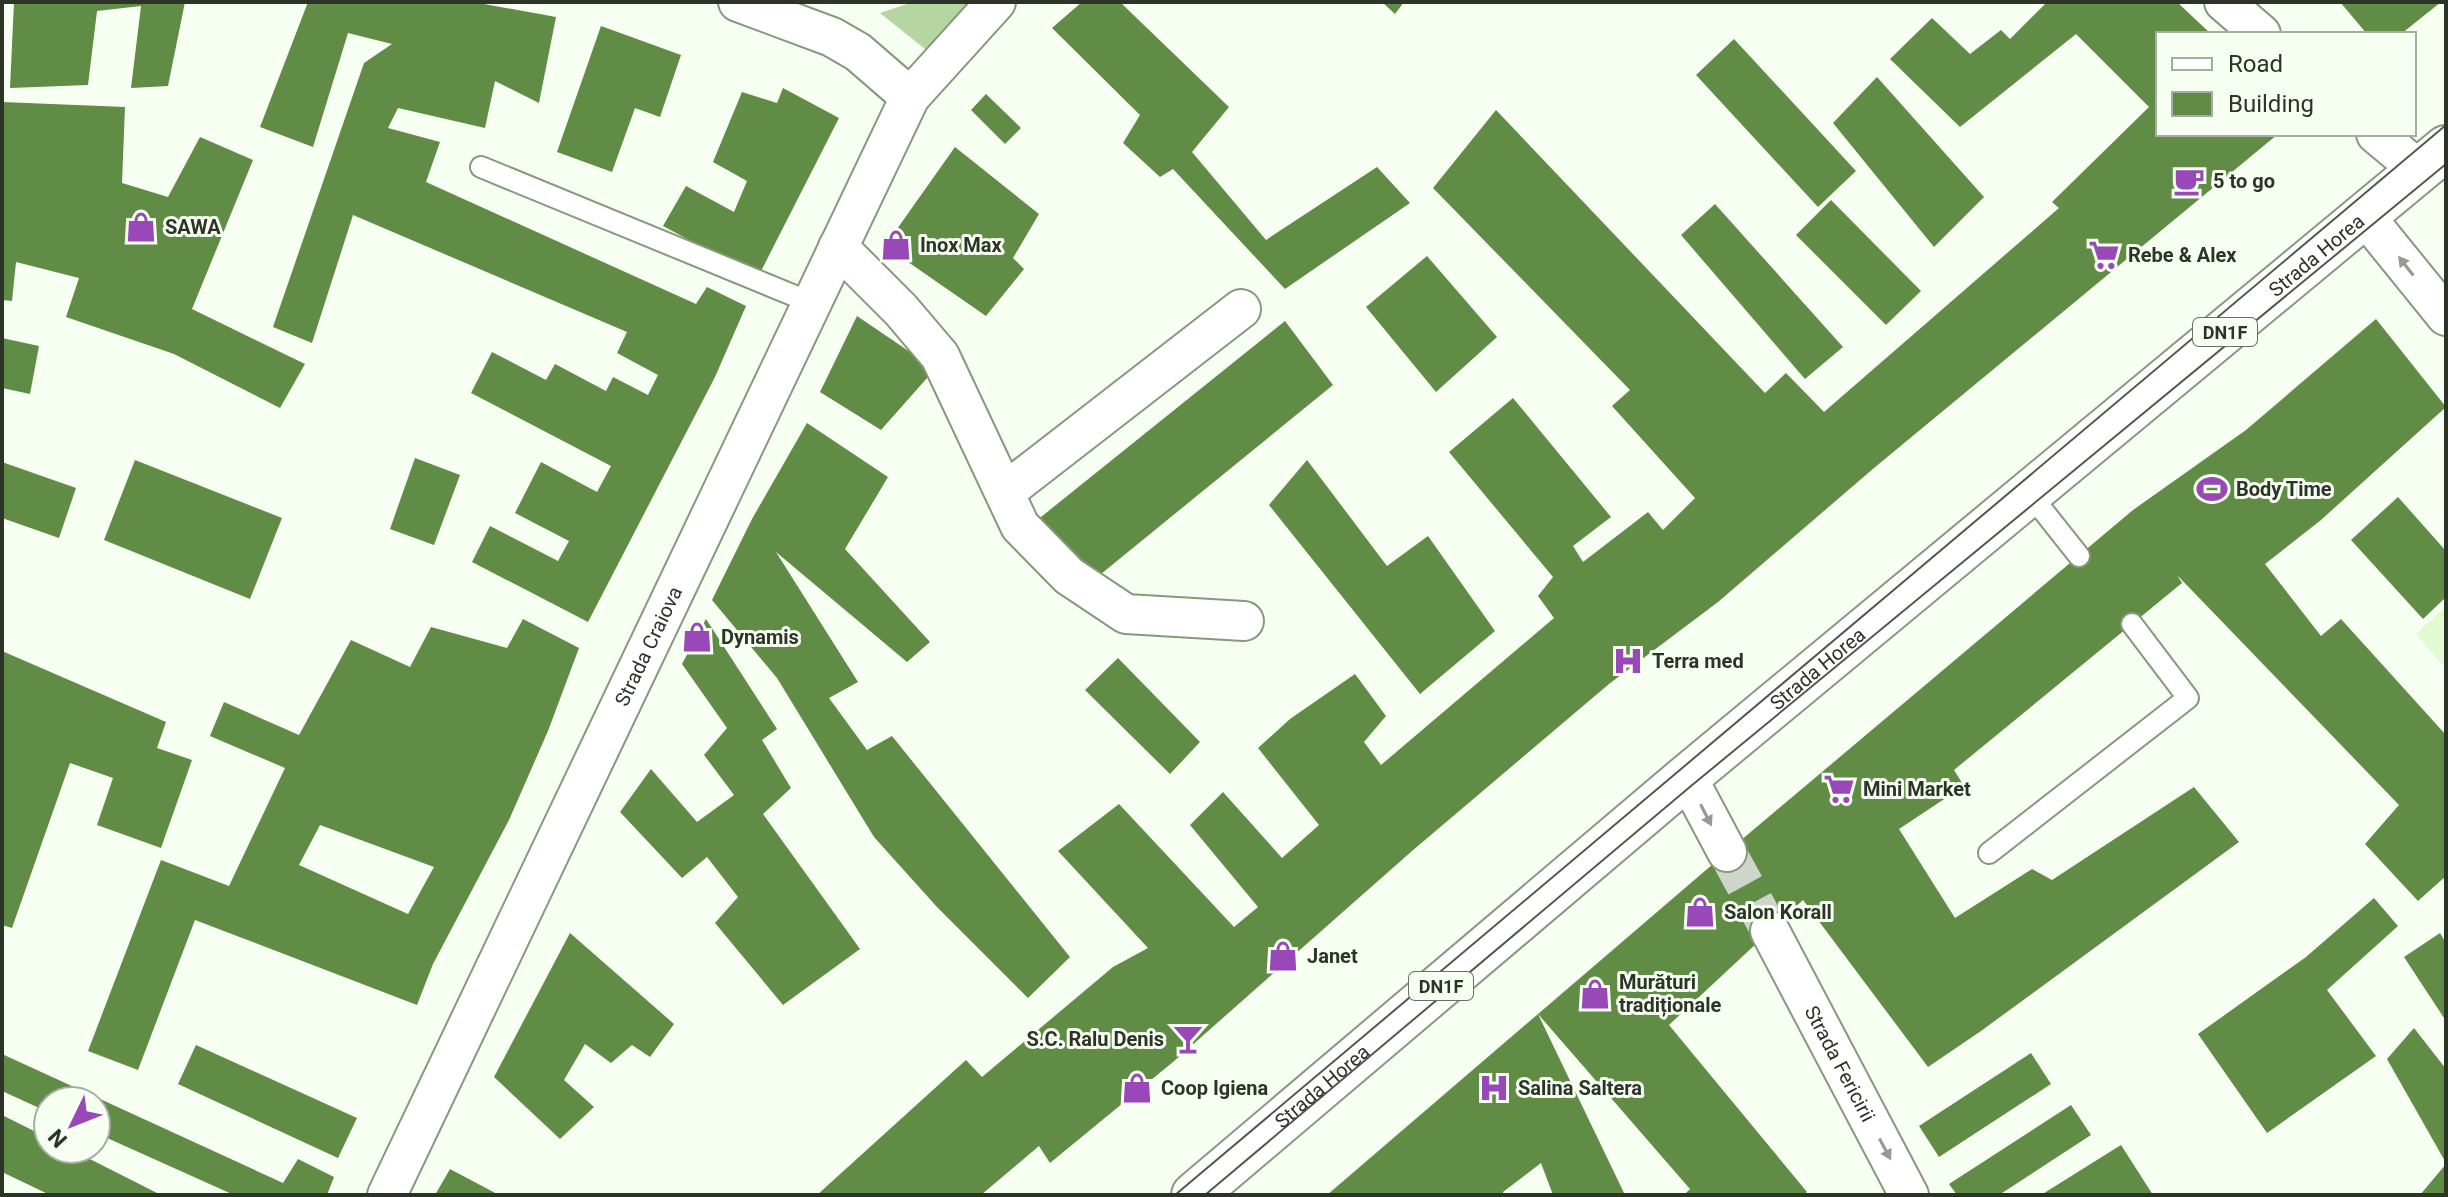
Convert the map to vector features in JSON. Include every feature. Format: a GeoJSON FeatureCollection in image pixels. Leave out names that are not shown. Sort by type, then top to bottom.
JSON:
{"type":"FeatureCollection","features":[{"type":"Feature","properties":{"kind":"main road","name":"Strada Horea"},"geometry":{"type":"LineString","coordinates":[[1194,1195],[1687,777],[2432,159]]}},
{"type":"Feature","properties":{"kind":"street"},"geometry":{"type":"LineString","coordinates":[[738,2],[832,37],[858,52],[910,97]]}},
{"type":"Feature","properties":{"kind":"street","name":"Strada Craiova"},"geometry":{"type":"LineString","coordinates":[[387,1195],[910,97],[996,2]]}},
{"type":"Feature","properties":{"kind":"street"},"geometry":{"type":"LineString","coordinates":[[2224,2],[2259,32]]}},
{"type":"Feature","properties":{"kind":"street"},"geometry":{"type":"LineString","coordinates":[[2380,136],[2432,159]]}},
{"type":"Feature","properties":{"kind":"street"},"geometry":{"type":"LineString","coordinates":[[2365,216],[2446,316]]}},
{"type":"Feature","properties":{"kind":"street"},"geometry":{"type":"LineString","coordinates":[[838,247],[901,310],[940,356],[1020,526],[1069,576],[1126,614],[1244,621]]}},
{"type":"Feature","properties":{"kind":"street"},"geometry":{"type":"LineString","coordinates":[[1005,492],[1241,309]]}},
{"type":"Feature","properties":{"kind":"street"},"geometry":{"type":"LineString","coordinates":[[1687,777],[1727,852]]}},
{"type":"Feature","properties":{"kind":"street","name":"Strada Fericirii"},"geometry":{"type":"LineString","coordinates":[[1770,931],[1909,1195]]}},
{"type":"Feature","properties":{"kind":"lane"},"geometry":{"type":"LineString","coordinates":[[481,167],[812,303]]}},
{"type":"Feature","properties":{"kind":"lane"},"geometry":{"type":"LineString","coordinates":[[2029,493],[2079,556]]}},
{"type":"Feature","properties":{"kind":"lane"},"geometry":{"type":"LineString","coordinates":[[1989,853],[2188,698],[2132,624]]}},
{"type":"Feature","properties":{"kind":"shaded area"},"geometry":{"type":"Polygon","coordinates":[[[913,2],[971,2],[930,53],[880,13],[913,2]]]}},
{"type":"Feature","properties":{"kind":"shaded area"},"geometry":{"type":"Polygon","coordinates":[[[2446,606],[2446,669],[2416,634],[2446,606]]]}},
{"type":"Feature","properties":{"kind":"building"},"geometry":{"type":"Polygon","coordinates":[[[14,2],[185,2],[168,86],[131,88],[141,6],[97,11],[88,85],[10,88],[14,2]]]}},
{"type":"Feature","properties":{"kind":"building"},"geometry":{"type":"Polygon","coordinates":[[[308,2],[473,2],[556,17],[539,103],[495,81],[485,128],[398,108],[388,128],[440,142],[426,182],[696,304],[707,287],[746,306],[715,377],[588,622],[472,562],[490,526],[558,561],[569,541],[515,513],[541,462],[597,492],[611,466],[471,393],[492,352],[546,380],[555,364],[606,391],[613,377],[648,395],[658,375],[617,353],[627,332],[353,215],[312,343],[273,327],[364,63],[392,44],[348,33],[313,147],[260,127],[308,2]]]}},
{"type":"Feature","properties":{"kind":"building"},"geometry":{"type":"Polygon","coordinates":[[[1082,2],[1120,2],[1229,107],[1192,152],[1266,240],[1377,167],[1410,203],[1285,289],[1173,169],[1160,177],[1123,143],[1140,115],[1052,28],[1082,2]]]}},
{"type":"Feature","properties":{"kind":"building"},"geometry":{"type":"Polygon","coordinates":[[[1382,2],[1404,2],[1395,14],[1382,2]]]}},
{"type":"Feature","properties":{"kind":"building"},"geometry":{"type":"Polygon","coordinates":[[[2042,2],[2177,2],[2209,32],[2156,32],[2156,136],[2276,136],[1874,468],[1718,602],[1609,684],[1412,851],[1173,1062],[1050,1163],[1039,1146],[981,1195],[817,1195],[966,1060],[982,1077],[1113,967],[1148,948],[1058,851],[1119,804],[1234,927],[1258,907],[1190,825],[1223,792],[1282,858],[1319,825],[1258,748],[1290,719],[1355,674],[1386,716],[1364,742],[1381,765],[1554,618],[1538,596],[1553,577],[1449,452],[1513,398],[1611,517],[1573,546],[1583,562],[1648,512],[1663,530],[1695,498],[1612,406],[1630,390],[1433,188],[1496,110],[1765,393],[1786,373],[1824,412],[2059,208],[2052,202],[2149,107],[2076,34],[1960,127],[1890,59],[1932,18],[1970,54],[2001,30],[2010,39],[2045,4],[2042,2]]]}},
{"type":"Feature","properties":{"kind":"building"},"geometry":{"type":"Polygon","coordinates":[[[2340,2],[2441,2],[2404,32],[2365,32],[2340,2]]]}},
{"type":"Feature","properties":{"kind":"building"},"geometry":{"type":"Polygon","coordinates":[[[601,26],[681,55],[660,117],[635,108],[612,172],[557,152],[601,26]]]}},
{"type":"Feature","properties":{"kind":"building"},"geometry":{"type":"Polygon","coordinates":[[[1734,39],[1856,171],[1818,207],[1696,75],[1734,39]]]}},
{"type":"Feature","properties":{"kind":"building"},"geometry":{"type":"Polygon","coordinates":[[[1877,77],[1984,197],[1934,247],[1833,123],[1877,77]]]}},
{"type":"Feature","properties":{"kind":"building"},"geometry":{"type":"Polygon","coordinates":[[[783,88],[839,118],[758,277],[663,226],[686,186],[734,212],[747,181],[713,162],[742,92],[777,103],[783,88]]]}},
{"type":"Feature","properties":{"kind":"building"},"geometry":{"type":"Polygon","coordinates":[[[986,94],[1021,128],[1005,144],[971,110],[986,94]]]}},
{"type":"Feature","properties":{"kind":"building","name":"SAWA"},"geometry":{"type":"Polygon","coordinates":[[[2,102],[125,107],[122,183],[168,197],[200,137],[253,160],[192,309],[305,364],[280,408],[174,354],[66,317],[79,278],[16,262],[12,301],[2,300],[2,102]]]}},
{"type":"Feature","properties":{"kind":"building"},"geometry":{"type":"Polygon","coordinates":[[[955,147],[1039,214],[1013,258],[1024,269],[986,316],[885,246],[955,147]]]}},
{"type":"Feature","properties":{"kind":"building"},"geometry":{"type":"Polygon","coordinates":[[[1831,200],[1921,291],[1886,325],[1796,235],[1831,200]]]}},
{"type":"Feature","properties":{"kind":"building"},"geometry":{"type":"Polygon","coordinates":[[[1715,204],[1843,347],[1805,379],[1681,235],[1715,204]]]}},
{"type":"Feature","properties":{"kind":"building"},"geometry":{"type":"Polygon","coordinates":[[[1427,256],[1497,337],[1436,392],[1366,307],[1427,256]]]}},
{"type":"Feature","properties":{"kind":"building"},"geometry":{"type":"Polygon","coordinates":[[[857,316],[935,369],[881,430],[820,392],[857,316]]]}},
{"type":"Feature","properties":{"kind":"building"},"geometry":{"type":"Polygon","coordinates":[[[2376,319],[2446,407],[2321,520],[2265,564],[2321,636],[2341,619],[2446,735],[2446,876],[2418,901],[2365,844],[2399,805],[2177,575],[2182,583],[1954,770],[1964,786],[1899,829],[1955,918],[2032,869],[2052,880],[2194,787],[2239,842],[1928,1067],[1803,900],[1669,1025],[1807,1192],[1803,1195],[1684,1195],[1690,1189],[1538,1014],[2133,510],[2246,430],[2376,319]]]}},
{"type":"Feature","properties":{"kind":"building"},"geometry":{"type":"Polygon","coordinates":[[[1285,321],[1333,385],[1085,587],[1036,521],[1285,321]]]}},
{"type":"Feature","properties":{"kind":"building"},"geometry":{"type":"Polygon","coordinates":[[[2,338],[39,346],[30,394],[2,388],[2,338]]]}},
{"type":"Feature","properties":{"kind":"building"},"geometry":{"type":"Polygon","coordinates":[[[807,423],[888,477],[845,549],[930,642],[907,662],[776,552],[858,682],[829,698],[867,750],[892,736],[1070,957],[1028,998],[937,907],[874,837],[777,678],[712,600],[752,519],[807,423]]]}},
{"type":"Feature","properties":{"kind":"building"},"geometry":{"type":"Polygon","coordinates":[[[415,458],[460,475],[434,545],[390,529],[415,458]]]}},
{"type":"Feature","properties":{"kind":"building"},"geometry":{"type":"Polygon","coordinates":[[[135,460],[282,518],[250,599],[104,540],[135,460]]]}},
{"type":"Feature","properties":{"kind":"building"},"geometry":{"type":"Polygon","coordinates":[[[1307,460],[1387,566],[1428,536],[1495,631],[1420,694],[1269,505],[1307,460]]]}},
{"type":"Feature","properties":{"kind":"building"},"geometry":{"type":"Polygon","coordinates":[[[2,462],[76,488],[59,538],[2,518],[2,462]]]}},
{"type":"Feature","properties":{"kind":"building"},"geometry":{"type":"Polygon","coordinates":[[[2398,497],[2446,551],[2446,597],[2423,619],[2351,540],[2398,497]]]}},
{"type":"Feature","properties":{"kind":"building"},"geometry":{"type":"Polygon","coordinates":[[[523,619],[579,648],[548,731],[509,820],[433,964],[417,1005],[195,920],[138,1070],[88,1051],[161,860],[229,886],[285,768],[210,736],[224,702],[299,735],[351,640],[410,667],[431,627],[507,648],[523,619]],[[320,825],[299,865],[408,914],[434,867],[320,825]]]}},
{"type":"Feature","properties":{"kind":"building"},"geometry":{"type":"Polygon","coordinates":[[[706,619],[777,729],[762,740],[791,788],[763,814],[860,949],[783,1005],[715,923],[738,897],[707,857],[682,878],[620,812],[651,769],[697,822],[734,795],[704,755],[727,728],[682,664],[706,619]]]}},
{"type":"Feature","properties":{"kind":"building"},"geometry":{"type":"Polygon","coordinates":[[[2,651],[166,722],[157,748],[192,760],[161,848],[97,825],[113,778],[70,763],[12,928],[2,925],[2,651]]]}},
{"type":"Feature","properties":{"kind":"building"},"geometry":{"type":"Polygon","coordinates":[[[1118,658],[1200,742],[1170,774],[1085,690],[1118,658]]]}},
{"type":"Feature","properties":{"kind":"building"},"geometry":{"type":"Polygon","coordinates":[[[2374,898],[2398,926],[2327,990],[2376,1056],[2267,1133],[2198,1034],[2306,957],[2374,898]]]}},
{"type":"Feature","properties":{"kind":"building"},"geometry":{"type":"Polygon","coordinates":[[[570,933],[674,1024],[650,1057],[632,1045],[611,1063],[585,1044],[564,1080],[594,1107],[560,1139],[494,1077],[570,933]]]}},
{"type":"Feature","properties":{"kind":"building"},"geometry":{"type":"Polygon","coordinates":[[[2440,933],[2446,943],[2446,1021],[2404,957],[2440,933]]]}},
{"type":"Feature","properties":{"kind":"building"},"geometry":{"type":"Polygon","coordinates":[[[1538,1014],[1625,1195],[1553,1195],[1541,1163],[1503,1192],[1504,1195],[1327,1195],[1538,1014]]]}},
{"type":"Feature","properties":{"kind":"building"},"geometry":{"type":"Polygon","coordinates":[[[2414,1028],[2446,1069],[2446,1163],[2387,1059],[2414,1028]]]}},
{"type":"Feature","properties":{"kind":"building"},"geometry":{"type":"Polygon","coordinates":[[[196,1045],[357,1118],[338,1158],[178,1084],[196,1045]]]}},
{"type":"Feature","properties":{"kind":"building"},"geometry":{"type":"Polygon","coordinates":[[[2031,1053],[2051,1084],[1939,1157],[1919,1126],[2031,1053]]]}},
{"type":"Feature","properties":{"kind":"building"},"geometry":{"type":"Polygon","coordinates":[[[2,1054],[70,1085],[32,1085],[32,1105],[2,1091],[2,1054]]]}},
{"type":"Feature","properties":{"kind":"building"},"geometry":{"type":"Polygon","coordinates":[[[112,1104],[283,1183],[298,1159],[334,1177],[327,1195],[234,1195],[112,1140],[112,1104]]]}},
{"type":"Feature","properties":{"kind":"building"},"geometry":{"type":"Polygon","coordinates":[[[2071,1105],[2091,1135],[1999,1195],[1957,1195],[1949,1184],[2071,1105]]]}},
{"type":"Feature","properties":{"kind":"building"},"geometry":{"type":"Polygon","coordinates":[[[2,1115],[32,1130],[32,1165],[102,1165],[161,1195],[50,1195],[2,1172],[2,1115]]]}},
{"type":"Feature","properties":{"kind":"building"},"geometry":{"type":"Polygon","coordinates":[[[2121,1145],[2153,1195],[2041,1195],[2121,1145]]]}},
{"type":"Feature","properties":{"kind":"building"},"geometry":{"type":"Polygon","coordinates":[[[2446,1164],[2446,1195],[2420,1195],[2446,1164]]]}},
{"type":"Feature","properties":{"kind":"building"},"geometry":{"type":"Polygon","coordinates":[[[450,1169],[499,1195],[435,1195],[450,1169]]]}},
{"type":"Feature","properties":{"kind":"tunnel"},"geometry":{"type":"LineString","coordinates":[[1727,852],[1770,931]]}},
{"type":"Feature","properties":{"kind":"tram line"},"geometry":{"type":"LineString","coordinates":[[1175,1195],[2446,125]]}},
{"type":"Feature","properties":{"kind":"tram line"},"geometry":{"type":"LineString","coordinates":[[1205,1195],[1691,786],[2446,164]]}},
{"type":"Feature","properties":{"kind":"place","name":"5 to go"},"geometry":{"type":"Point","coordinates":[2189,181]}},
{"type":"Feature","properties":{"kind":"place","name":"SAWA"},"geometry":{"type":"Point","coordinates":[141,227]}},
{"type":"Feature","properties":{"kind":"place","name":"Inox Max"},"geometry":{"type":"Point","coordinates":[896,245]}},
{"type":"Feature","properties":{"kind":"place","name":"Rebe & Alex"},"geometry":{"type":"Point","coordinates":[2104,255]}},
{"type":"Feature","properties":{"kind":"place","name":"Body Time"},"geometry":{"type":"Point","coordinates":[2212,489]}},
{"type":"Feature","properties":{"kind":"place","name":"Dynamis"},"geometry":{"type":"Point","coordinates":[697,637]}},
{"type":"Feature","properties":{"kind":"place","name":"Terra med"},"geometry":{"type":"Point","coordinates":[1628,661]}},
{"type":"Feature","properties":{"kind":"place","name":"Mini Market"},"geometry":{"type":"Point","coordinates":[1839,789]}},
{"type":"Feature","properties":{"kind":"place","name":"Salon Korall"},"geometry":{"type":"Point","coordinates":[1700,912]}},
{"type":"Feature","properties":{"kind":"place","name":"Janet"},"geometry":{"type":"Point","coordinates":[1283,956]}},
{"type":"Feature","properties":{"kind":"place","name":"Murături tradiționale"},"geometry":{"type":"Point","coordinates":[1595,994]}},
{"type":"Feature","properties":{"kind":"place","name":"S.C. Ralu Denis"},"geometry":{"type":"Point","coordinates":[1188,1039]}},
{"type":"Feature","properties":{"kind":"place","name":"Coop Igiena"},"geometry":{"type":"Point","coordinates":[1137,1088]}},
{"type":"Feature","properties":{"kind":"place","name":"Salina Saltera"},"geometry":{"type":"Point","coordinates":[1494,1088]}}]}
